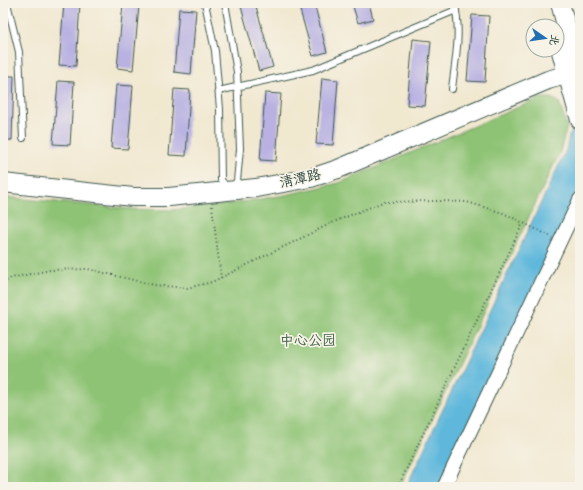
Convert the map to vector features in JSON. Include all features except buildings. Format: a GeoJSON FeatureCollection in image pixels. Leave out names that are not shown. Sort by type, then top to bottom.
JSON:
{"type":"FeatureCollection","features":[{"type":"Feature","properties":{"kind":"street"},"geometry":{"type":"LineString","coordinates":[[548,3],[552,18]]}},
{"type":"Feature","properties":{"kind":"street"},"geometry":{"type":"LineString","coordinates":[[560,3],[575,73],[578,114]]}},
{"type":"Feature","properties":{"kind":"street"},"geometry":{"type":"LineString","coordinates":[[565,53],[575,73]]}},
{"type":"Feature","properties":{"kind":"street","name":"清潭路"},"geometry":{"type":"LineString","coordinates":[[3,183],[132,197],[169,197],[230,191],[311,178],[338,169],[548,80],[575,73]]}},
{"type":"Feature","properties":{"kind":"street"},"geometry":{"type":"LineString","coordinates":[[444,487],[580,199]]}},
{"type":"Feature","properties":{"kind":"lane"},"geometry":{"type":"LineString","coordinates":[[7,3],[19,52],[23,138]]}},
{"type":"Feature","properties":{"kind":"lane"},"geometry":{"type":"LineString","coordinates":[[205,3],[215,51],[222,180],[230,191],[237,180],[240,149],[237,72],[225,3]]}},
{"type":"Feature","properties":{"kind":"lane"},"geometry":{"type":"LineString","coordinates":[[452,89],[457,40],[456,10],[454,3]]}},
{"type":"Feature","properties":{"kind":"lane"},"geometry":{"type":"LineString","coordinates":[[218,91],[313,70],[456,10]]}},
{"type":"Feature","properties":{"kind":"path"},"geometry":{"type":"LineString","coordinates":[[211,193],[221,278]]}},
{"type":"Feature","properties":{"kind":"path"},"geometry":{"type":"LineString","coordinates":[[3,283],[11,278],[50,270],[88,269],[154,285],[187,288],[212,282],[336,221],[383,202],[467,202],[503,213],[560,241]]}},
{"type":"Feature","properties":{"kind":"path"},"geometry":{"type":"LineString","coordinates":[[398,487],[523,223]]}},
{"type":"Feature","properties":{"kind":"green space","name":"中心公园"},"geometry":{"type":"Polygon","coordinates":[[[540,98],[551,98],[559,102],[567,127],[560,152],[400,487],[3,487],[3,197],[131,209],[171,210],[229,204],[285,195],[339,183],[540,98]]]}},
{"type":"Feature","properties":{"kind":"water"},"geometry":{"type":"Polygon","coordinates":[[[580,115],[580,188],[438,487],[406,487],[566,150],[569,136],[580,115]]]}}]}
